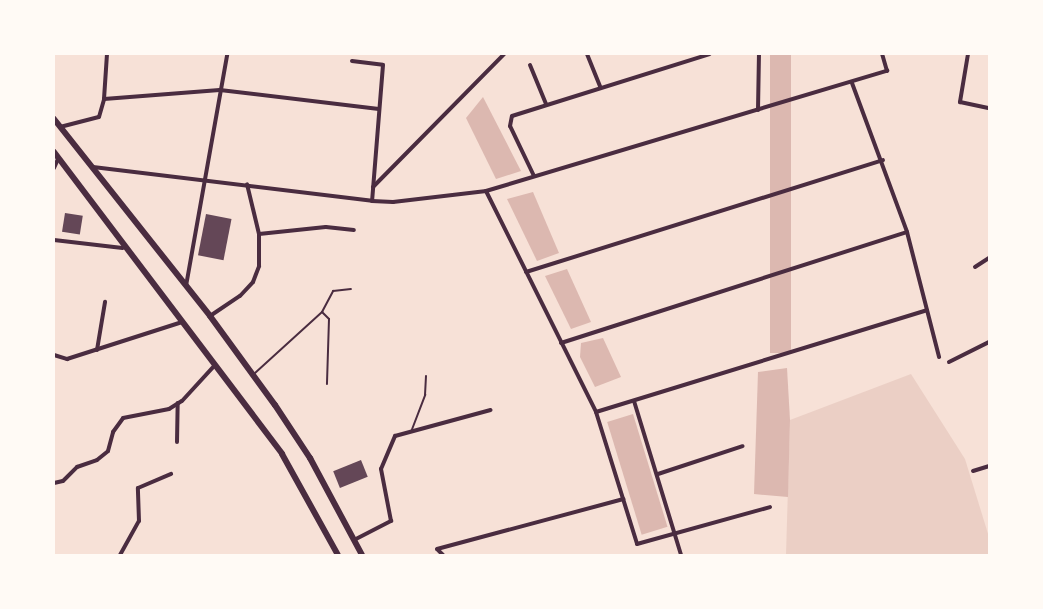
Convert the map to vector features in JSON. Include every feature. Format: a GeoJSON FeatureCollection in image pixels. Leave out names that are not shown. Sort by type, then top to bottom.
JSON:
{"type":"FeatureCollection","features":[{"type":"Feature","properties":{"kind":"main road"},"geometry":{"type":"LineString","coordinates":[[54,119],[210,316],[253,374],[310,458],[362,555]]}},
{"type":"Feature","properties":{"kind":"main road"},"geometry":{"type":"LineString","coordinates":[[55,155],[123,248],[216,364],[282,454],[338,555]]}},
{"type":"Feature","properties":{"kind":"street"},"geometry":{"type":"LineString","coordinates":[[60,127],[99,117],[104,99],[107,54]]}},
{"type":"Feature","properties":{"kind":"street"},"geometry":{"type":"LineString","coordinates":[[186,286],[203,179],[227,54]]}},
{"type":"Feature","properties":{"kind":"street"},"geometry":{"type":"LineString","coordinates":[[373,187],[504,54]]}},
{"type":"Feature","properties":{"kind":"street"},"geometry":{"type":"LineString","coordinates":[[587,54],[600,86]]}},
{"type":"Feature","properties":{"kind":"street"},"geometry":{"type":"LineString","coordinates":[[534,176],[510,126],[512,116],[600,86],[710,54]]}},
{"type":"Feature","properties":{"kind":"street"},"geometry":{"type":"LineString","coordinates":[[758,110],[759,54]]}},
{"type":"Feature","properties":{"kind":"street"},"geometry":{"type":"LineString","coordinates":[[91,166],[372,201],[393,202],[486,191],[887,71],[882,54]]}},
{"type":"Feature","properties":{"kind":"street"},"geometry":{"type":"LineString","coordinates":[[968,54],[960,102],[989,108]]}},
{"type":"Feature","properties":{"kind":"street"},"geometry":{"type":"LineString","coordinates":[[352,61],[383,65],[372,201]]}},
{"type":"Feature","properties":{"kind":"street"},"geometry":{"type":"LineString","coordinates":[[530,65],[546,104]]}},
{"type":"Feature","properties":{"kind":"street"},"geometry":{"type":"LineString","coordinates":[[852,83],[883,160],[907,232],[939,357]]}},
{"type":"Feature","properties":{"kind":"street"},"geometry":{"type":"LineString","coordinates":[[104,99],[220,90],[379,109]]}},
{"type":"Feature","properties":{"kind":"street"},"geometry":{"type":"LineString","coordinates":[[54,168],[55,155]]}},
{"type":"Feature","properties":{"kind":"street"},"geometry":{"type":"LineString","coordinates":[[526,272],[883,160]]}},
{"type":"Feature","properties":{"kind":"street"},"geometry":{"type":"LineString","coordinates":[[210,316],[240,296],[253,282],[259,266],[259,234],[247,184]]}},
{"type":"Feature","properties":{"kind":"street"},"geometry":{"type":"LineString","coordinates":[[486,191],[596,412],[637,544],[674,532],[770,507]]}},
{"type":"Feature","properties":{"kind":"street"},"geometry":{"type":"LineString","coordinates":[[259,234],[326,227],[354,230]]}},
{"type":"Feature","properties":{"kind":"street"},"geometry":{"type":"LineString","coordinates":[[561,343],[907,232]]}},
{"type":"Feature","properties":{"kind":"street"},"geometry":{"type":"LineString","coordinates":[[54,240],[123,248]]}},
{"type":"Feature","properties":{"kind":"street"},"geometry":{"type":"LineString","coordinates":[[975,267],[989,258]]}},
{"type":"Feature","properties":{"kind":"street"},"geometry":{"type":"LineString","coordinates":[[97,350],[106,302]]}},
{"type":"Feature","properties":{"kind":"street"},"geometry":{"type":"LineString","coordinates":[[596,412],[927,310]]}},
{"type":"Feature","properties":{"kind":"street"},"geometry":{"type":"LineString","coordinates":[[54,355],[68,359],[182,322]]}},
{"type":"Feature","properties":{"kind":"street"},"geometry":{"type":"LineString","coordinates":[[949,362],[989,342]]}},
{"type":"Feature","properties":{"kind":"street"},"geometry":{"type":"LineString","coordinates":[[54,483],[63,481],[77,467],[97,460],[108,451],[113,432],[123,418],[169,409],[178,403],[216,364]]}},
{"type":"Feature","properties":{"kind":"street"},"geometry":{"type":"LineString","coordinates":[[634,401],[658,474],[681,555]]}},
{"type":"Feature","properties":{"kind":"street"},"geometry":{"type":"LineString","coordinates":[[177,442],[178,403]]}},
{"type":"Feature","properties":{"kind":"street"},"geometry":{"type":"LineString","coordinates":[[354,540],[391,521],[382,464],[390,441],[411,432],[492,410]]}},
{"type":"Feature","properties":{"kind":"street"},"geometry":{"type":"LineString","coordinates":[[658,474],[744,446]]}},
{"type":"Feature","properties":{"kind":"street"},"geometry":{"type":"LineString","coordinates":[[973,471],[989,466]]}},
{"type":"Feature","properties":{"kind":"street"},"geometry":{"type":"LineString","coordinates":[[120,555],[139,520],[138,488],[172,474]]}},
{"type":"Feature","properties":{"kind":"street"},"geometry":{"type":"LineString","coordinates":[[443,555],[437,549],[623,499]]}},
{"type":"Feature","properties":{"kind":"lane"},"geometry":{"type":"LineString","coordinates":[[253,374],[322,312],[333,291],[351,289]]}},
{"type":"Feature","properties":{"kind":"lane"},"geometry":{"type":"LineString","coordinates":[[322,312],[329,319],[327,384]]}},
{"type":"Feature","properties":{"kind":"lane"},"geometry":{"type":"LineString","coordinates":[[411,432],[425,395],[426,376]]}},
{"type":"Feature","properties":{"kind":"shaded area"},"geometry":{"type":"Polygon","coordinates":[[[770,54],[791,54],[791,353],[770,353],[770,54]]]}},
{"type":"Feature","properties":{"kind":"shaded area"},"geometry":{"type":"Polygon","coordinates":[[[483,97],[521,171],[496,179],[466,118],[483,97]]]}},
{"type":"Feature","properties":{"kind":"shaded area"},"geometry":{"type":"Polygon","coordinates":[[[533,192],[559,253],[537,261],[507,199],[533,192]]]}},
{"type":"Feature","properties":{"kind":"shaded area"},"geometry":{"type":"Polygon","coordinates":[[[567,269],[591,322],[571,329],[545,276],[567,269]]]}},
{"type":"Feature","properties":{"kind":"shaded area"},"geometry":{"type":"Polygon","coordinates":[[[603,338],[621,377],[595,387],[580,357],[581,343],[603,338]]]}},
{"type":"Feature","properties":{"kind":"shaded area"},"geometry":{"type":"Polygon","coordinates":[[[787,368],[790,420],[788,497],[754,494],[758,372],[787,368]]]}},
{"type":"Feature","properties":{"kind":"shaded area"},"geometry":{"type":"Polygon","coordinates":[[[911,374],[965,459],[989,537],[989,555],[786,555],[790,420],[911,374]]]}},
{"type":"Feature","properties":{"kind":"shaded area"},"geometry":{"type":"Polygon","coordinates":[[[633,414],[667,527],[642,535],[607,422],[633,414]]]}},
{"type":"Feature","properties":{"kind":"building"},"geometry":{"type":"Polygon","coordinates":[[[65,213],[83,216],[80,235],[62,232],[65,213]]]}},
{"type":"Feature","properties":{"kind":"building"},"geometry":{"type":"Polygon","coordinates":[[[206,214],[232,219],[224,260],[198,255],[206,214]]]}},
{"type":"Feature","properties":{"kind":"building"},"geometry":{"type":"Polygon","coordinates":[[[361,460],[368,477],[340,488],[333,471],[361,460]]]}}]}
